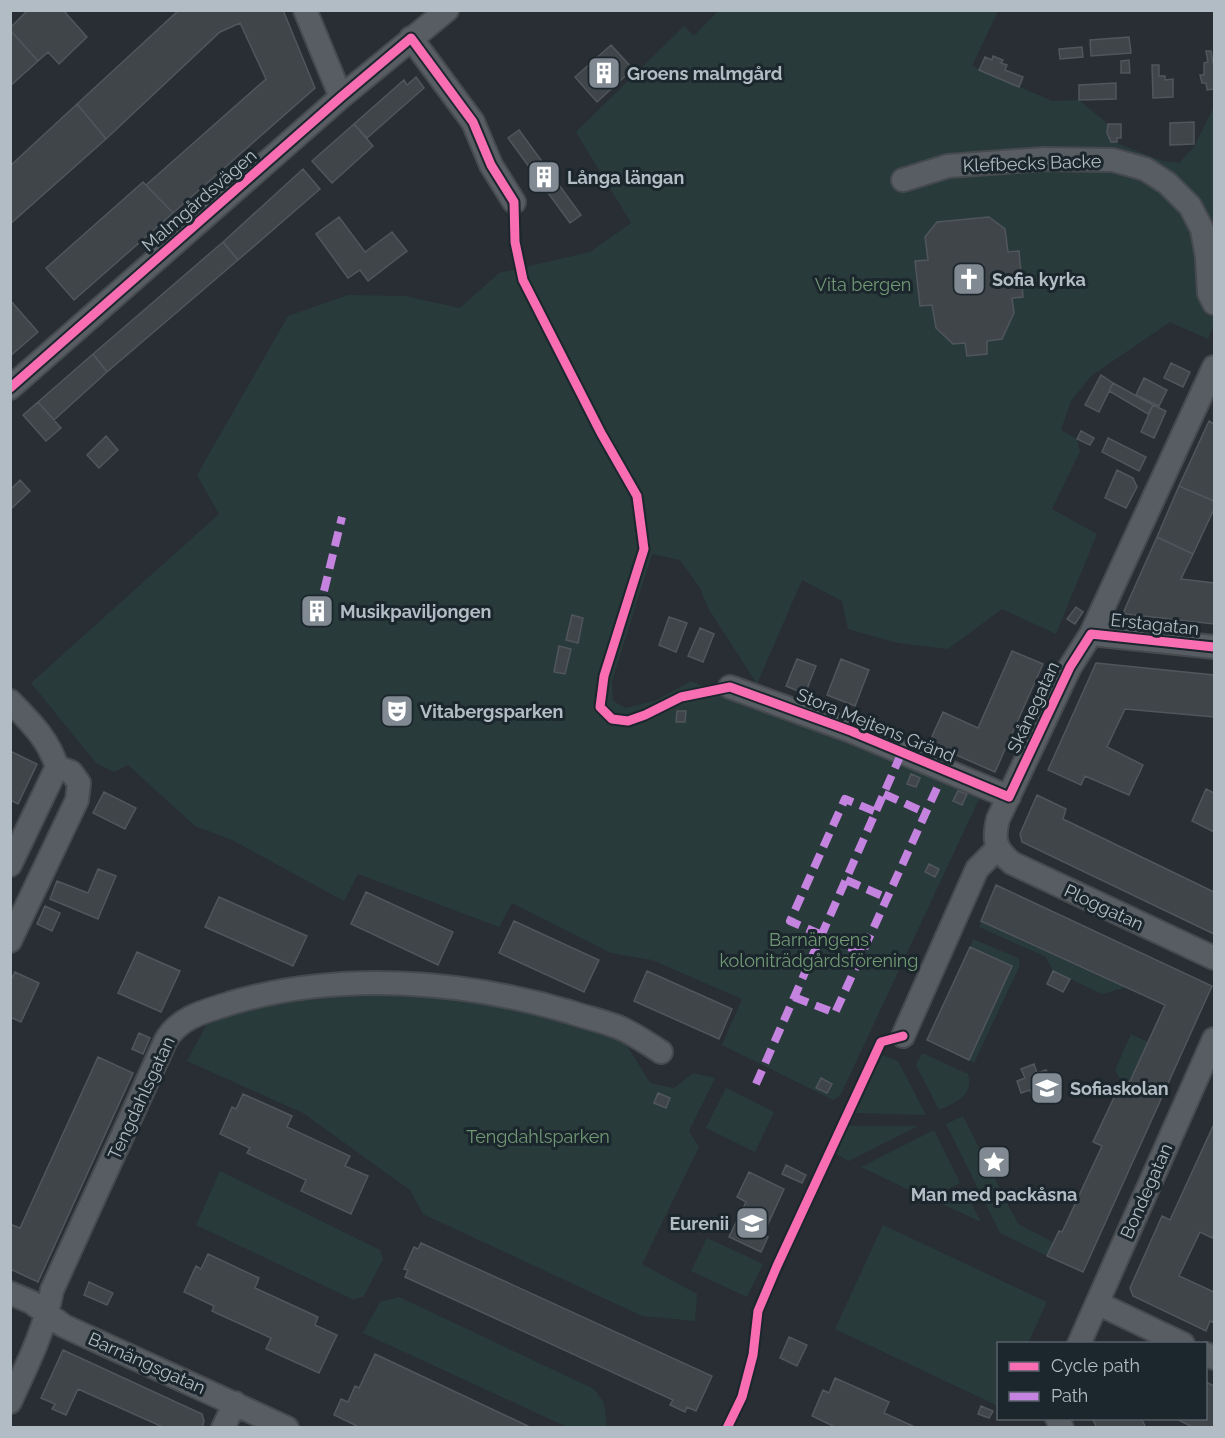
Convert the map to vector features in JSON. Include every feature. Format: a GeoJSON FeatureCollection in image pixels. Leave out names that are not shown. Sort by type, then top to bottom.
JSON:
{"type":"FeatureCollection","features":[{"type":"Feature","properties":{"kind":"street"},"geometry":{"type":"LineString","coordinates":[[305,10],[341,97]]}},
{"type":"Feature","properties":{"kind":"street","name":"Malmgårdsvägen"},"geometry":{"type":"LineString","coordinates":[[10,388],[341,97],[416,26],[447,10]]}},
{"type":"Feature","properties":{"kind":"street"},"geometry":{"type":"LineString","coordinates":[[416,26],[473,122],[491,165],[514,202]]}},
{"type":"Feature","properties":{"kind":"street","name":"Klefbecks Backe"},"geometry":{"type":"LineString","coordinates":[[903,180],[948,166],[1044,159],[1113,160],[1145,169],[1167,183],[1190,206],[1202,229],[1207,257],[1209,293],[1215,303]]}},
{"type":"Feature","properties":{"kind":"street","name":"Skånegatan"},"geometry":{"type":"LineString","coordinates":[[998,848],[995,834],[999,819],[1070,667],[1092,634],[1215,367]]}},
{"type":"Feature","properties":{"kind":"street","name":"Erstagatan"},"geometry":{"type":"LineString","coordinates":[[1092,634],[1215,647]]}},
{"type":"Feature","properties":{"kind":"street","name":"Stora Mejtens Gränd"},"geometry":{"type":"LineString","coordinates":[[730,687],[851,731],[1010,797]]}},
{"type":"Feature","properties":{"kind":"street"},"geometry":{"type":"LineString","coordinates":[[10,701],[39,732],[51,750],[57,767],[10,866]]}},
{"type":"Feature","properties":{"kind":"street"},"geometry":{"type":"LineString","coordinates":[[10,941],[77,800],[79,783],[71,772],[57,767]]}},
{"type":"Feature","properties":{"kind":"street"},"geometry":{"type":"LineString","coordinates":[[903,1036],[977,869],[998,848]]}},
{"type":"Feature","properties":{"kind":"street","name":"Ploggatan"},"geometry":{"type":"LineString","coordinates":[[998,848],[1002,855],[1012,863],[1215,958]]}},
{"type":"Feature","properties":{"kind":"street","name":"Tengdahlsgatan"},"geometry":{"type":"LineString","coordinates":[[10,1402],[40,1336],[48,1313],[52,1290],[166,1040],[172,1031],[196,1014],[248,999],[290,991],[377,983],[420,985],[542,1004],[617,1027],[661,1052]]}},
{"type":"Feature","properties":{"kind":"street","name":"Bondegatan"},"geometry":{"type":"LineString","coordinates":[[1080,1342],[1215,1039]]}},
{"type":"Feature","properties":{"kind":"street","name":"Barnängsgatan"},"geometry":{"type":"LineString","coordinates":[[10,1293],[31,1302],[64,1326],[287,1428]]}},
{"type":"Feature","properties":{"kind":"street"},"geometry":{"type":"LineString","coordinates":[[1097,1303],[1179,1342]]}},
{"type":"Feature","properties":{"kind":"street"},"geometry":{"type":"LineString","coordinates":[[223,1428],[235,1403]]}},
{"type":"Feature","properties":{"kind":"green space","name":"Vita bergen"},"geometry":{"type":"Polygon","coordinates":[[[718,11],[998,11],[972,66],[1052,101],[1079,100],[1108,124],[1107,133],[1111,141],[1163,161],[1179,163],[1194,147],[1214,107],[1214,325],[1208,339],[1170,322],[1091,376],[1071,401],[1061,430],[1077,439],[1080,451],[1052,509],[1097,534],[1056,634],[1002,609],[948,649],[898,643],[848,629],[842,601],[802,580],[757,684],[708,608],[700,588],[680,560],[652,554],[612,681],[613,701],[626,708],[657,700],[691,681],[833,734],[980,797],[840,1096],[833,1100],[722,1045],[742,999],[652,960],[611,953],[512,903],[499,927],[358,874],[344,901],[232,840],[195,826],[128,765],[114,772],[96,763],[31,683],[219,514],[197,475],[288,316],[348,295],[405,296],[460,308],[499,273],[590,252],[631,223],[576,132],[684,26],[694,36],[718,11]]]}},
{"type":"Feature","properties":{"kind":"green space"},"geometry":{"type":"Polygon","coordinates":[[[981,921],[1127,987],[1102,994],[1053,971],[1046,957],[979,927],[981,921]]]}},
{"type":"Feature","properties":{"kind":"green space"},"geometry":{"type":"Polygon","coordinates":[[[973,939],[1018,958],[1020,965],[974,1063],[969,1060],[1012,967],[970,947],[973,939]]]}},
{"type":"Feature","properties":{"kind":"green space","name":"Tengdahlsparken"},"geometry":{"type":"Polygon","coordinates":[[[380,991],[451,996],[541,1011],[623,1039],[650,1083],[674,1088],[693,1073],[715,1078],[689,1131],[699,1147],[642,1264],[697,1294],[695,1321],[642,1316],[423,1214],[410,1190],[303,1113],[187,1061],[207,1024],[255,1007],[380,991]]]}},
{"type":"Feature","properties":{"kind":"green space"},"geometry":{"type":"Polygon","coordinates":[[[1131,1034],[1148,1042],[1129,1083],[1120,1079],[1115,1070],[1131,1034]]]}},
{"type":"Feature","properties":{"kind":"green space"},"geometry":{"type":"Polygon","coordinates":[[[922,1053],[968,1074],[968,1088],[962,1098],[939,1110],[916,1065],[922,1053]]]}},
{"type":"Feature","properties":{"kind":"green space"},"geometry":{"type":"Polygon","coordinates":[[[882,1055],[898,1061],[926,1115],[855,1113],[882,1055]]]}},
{"type":"Feature","properties":{"kind":"green space"},"geometry":{"type":"Polygon","coordinates":[[[726,1088],[774,1112],[755,1152],[706,1128],[726,1088]]]}},
{"type":"Feature","properties":{"kind":"green space"},"geometry":{"type":"Polygon","coordinates":[[[963,1116],[1018,1224],[1053,1242],[1047,1256],[1000,1233],[946,1124],[963,1116]]]}},
{"type":"Feature","properties":{"kind":"green space"},"geometry":{"type":"Polygon","coordinates":[[[848,1126],[918,1126],[849,1161],[836,1154],[848,1126]]]}},
{"type":"Feature","properties":{"kind":"green space"},"geometry":{"type":"Polygon","coordinates":[[[934,1130],[960,1183],[928,1199],[861,1167],[934,1130]]]}},
{"type":"Feature","properties":{"kind":"green space"},"geometry":{"type":"Polygon","coordinates":[[[220,1171],[380,1250],[383,1259],[364,1296],[354,1300],[196,1225],[220,1171]]]}},
{"type":"Feature","properties":{"kind":"green space"},"geometry":{"type":"Polygon","coordinates":[[[966,1193],[981,1222],[942,1204],[966,1193]]]}},
{"type":"Feature","properties":{"kind":"green space"},"geometry":{"type":"Polygon","coordinates":[[[883,1225],[1047,1302],[1028,1342],[997,1342],[997,1406],[835,1329],[883,1225]]]}},
{"type":"Feature","properties":{"kind":"green space"},"geometry":{"type":"Polygon","coordinates":[[[707,1238],[763,1264],[747,1297],[691,1271],[707,1238]]]}},
{"type":"Feature","properties":{"kind":"green space"},"geometry":{"type":"Polygon","coordinates":[[[399,1297],[594,1389],[604,1403],[607,1427],[567,1427],[363,1333],[380,1302],[399,1297]]]}},
{"type":"Feature","properties":{"kind":"building"},"geometry":{"type":"Polygon","coordinates":[[[28,10],[63,10],[87,37],[59,64],[48,52],[38,61],[10,30],[28,10]]]}},
{"type":"Feature","properties":{"kind":"building"},"geometry":{"type":"Polygon","coordinates":[[[179,10],[283,10],[315,88],[173,213],[146,185],[266,79],[240,23],[220,32],[106,139],[77,104],[179,10]]]}},
{"type":"Feature","properties":{"kind":"building"},"geometry":{"type":"Polygon","coordinates":[[[10,30],[38,61],[10,86],[10,30]]]}},
{"type":"Feature","properties":{"kind":"building"},"geometry":{"type":"Polygon","coordinates":[[[1129,37],[1131,53],[1091,56],[1090,40],[1129,37]]]}},
{"type":"Feature","properties":{"kind":"building","name":"Groens malmgård"},"geometry":{"type":"Polygon","coordinates":[[[611,45],[633,69],[597,102],[575,77],[611,45]]]}},
{"type":"Feature","properties":{"kind":"building"},"geometry":{"type":"Polygon","coordinates":[[[1082,47],[1083,57],[1060,59],[1059,49],[1082,47]]]}},
{"type":"Feature","properties":{"kind":"building"},"geometry":{"type":"Polygon","coordinates":[[[1206,51],[1211,51],[1214,63],[1214,89],[1207,90],[1206,83],[1202,83],[1200,75],[1204,75],[1204,63],[1208,62],[1206,51]]]}},
{"type":"Feature","properties":{"kind":"building"},"geometry":{"type":"Polygon","coordinates":[[[993,56],[1003,60],[1001,63],[1007,65],[1005,70],[1023,77],[1019,87],[979,70],[985,57],[992,60],[993,56]]]}},
{"type":"Feature","properties":{"kind":"building"},"geometry":{"type":"Polygon","coordinates":[[[1129,60],[1130,73],[1121,73],[1121,61],[1129,60]]]}},
{"type":"Feature","properties":{"kind":"building"},"geometry":{"type":"Polygon","coordinates":[[[1152,65],[1159,65],[1159,76],[1165,76],[1165,80],[1173,79],[1173,97],[1153,98],[1152,65]]]}},
{"type":"Feature","properties":{"kind":"building"},"geometry":{"type":"Polygon","coordinates":[[[416,77],[424,88],[367,138],[354,124],[404,80],[407,85],[416,77]]]}},
{"type":"Feature","properties":{"kind":"building"},"geometry":{"type":"Polygon","coordinates":[[[1116,83],[1116,99],[1079,100],[1079,85],[1116,83]]]}},
{"type":"Feature","properties":{"kind":"building"},"geometry":{"type":"Polygon","coordinates":[[[77,104],[106,139],[10,224],[10,166],[77,104]]]}},
{"type":"Feature","properties":{"kind":"building"},"geometry":{"type":"Polygon","coordinates":[[[1194,122],[1194,144],[1170,145],[1170,123],[1194,122]]]}},
{"type":"Feature","properties":{"kind":"building"},"geometry":{"type":"Polygon","coordinates":[[[354,124],[373,146],[332,183],[312,161],[354,124]]]}},
{"type":"Feature","properties":{"kind":"building"},"geometry":{"type":"Polygon","coordinates":[[[1108,124],[1121,124],[1121,138],[1117,138],[1117,142],[1111,142],[1107,133],[1108,124]]]}},
{"type":"Feature","properties":{"kind":"building","name":"Långa längan"},"geometry":{"type":"Polygon","coordinates":[[[519,130],[581,215],[570,223],[508,138],[519,130]]]}},
{"type":"Feature","properties":{"kind":"building"},"geometry":{"type":"Polygon","coordinates":[[[303,169],[320,189],[238,260],[223,242],[303,169]]]}},
{"type":"Feature","properties":{"kind":"building"},"geometry":{"type":"Polygon","coordinates":[[[143,182],[173,213],[74,300],[46,268],[143,182]]]}},
{"type":"Feature","properties":{"kind":"building"},"geometry":{"type":"Polygon","coordinates":[[[339,217],[365,252],[392,232],[407,251],[368,281],[360,270],[348,278],[316,234],[339,217]]]}},
{"type":"Feature","properties":{"kind":"building","name":"Sofia kyrka"},"geometry":{"type":"Polygon","coordinates":[[[989,217],[1005,229],[1008,252],[1019,251],[1023,297],[1012,298],[1014,313],[1002,339],[987,341],[987,354],[967,356],[965,343],[953,344],[936,328],[932,305],[920,306],[915,261],[928,260],[925,237],[937,222],[989,217]]]}},
{"type":"Feature","properties":{"kind":"building"},"geometry":{"type":"Polygon","coordinates":[[[223,242],[238,260],[107,372],[93,354],[223,242]]]}},
{"type":"Feature","properties":{"kind":"building"},"geometry":{"type":"Polygon","coordinates":[[[10,300],[38,332],[10,356],[10,300]]]}},
{"type":"Feature","properties":{"kind":"building"},"geometry":{"type":"Polygon","coordinates":[[[93,354],[107,372],[54,420],[38,402],[93,354]]]}},
{"type":"Feature","properties":{"kind":"building"},"geometry":{"type":"Polygon","coordinates":[[[1171,363],[1190,372],[1183,387],[1164,378],[1171,363]]]}},
{"type":"Feature","properties":{"kind":"building"},"geometry":{"type":"Polygon","coordinates":[[[1101,375],[1113,383],[1099,412],[1085,405],[1101,375]]]}},
{"type":"Feature","properties":{"kind":"building"},"geometry":{"type":"Polygon","coordinates":[[[1144,378],[1167,390],[1159,406],[1136,395],[1144,378]]]}},
{"type":"Feature","properties":{"kind":"building"},"geometry":{"type":"Polygon","coordinates":[[[1113,383],[1153,405],[1148,414],[1109,391],[1113,383]]]}},
{"type":"Feature","properties":{"kind":"building"},"geometry":{"type":"Polygon","coordinates":[[[38,402],[61,428],[46,441],[23,415],[38,402]]]}},
{"type":"Feature","properties":{"kind":"building"},"geometry":{"type":"Polygon","coordinates":[[[1153,405],[1166,411],[1154,438],[1141,432],[1153,405]]]}},
{"type":"Feature","properties":{"kind":"building"},"geometry":{"type":"Polygon","coordinates":[[[1209,421],[1214,424],[1214,501],[1179,486],[1209,421]]]}},
{"type":"Feature","properties":{"kind":"building"},"geometry":{"type":"Polygon","coordinates":[[[1081,431],[1094,438],[1090,445],[1077,439],[1081,431]]]}},
{"type":"Feature","properties":{"kind":"building"},"geometry":{"type":"Polygon","coordinates":[[[106,436],[118,450],[99,468],[87,455],[106,436]]]}},
{"type":"Feature","properties":{"kind":"building"},"geometry":{"type":"Polygon","coordinates":[[[1108,438],[1146,457],[1139,471],[1102,452],[1108,438]]]}},
{"type":"Feature","properties":{"kind":"building"},"geometry":{"type":"Polygon","coordinates":[[[1117,470],[1133,478],[1137,487],[1126,508],[1105,498],[1117,470]]]}},
{"type":"Feature","properties":{"kind":"building"},"geometry":{"type":"Polygon","coordinates":[[[20,480],[30,491],[12,508],[10,490],[20,480]]]}},
{"type":"Feature","properties":{"kind":"building"},"geometry":{"type":"Polygon","coordinates":[[[1179,486],[1214,501],[1214,509],[1193,554],[1157,537],[1179,486]]]}},
{"type":"Feature","properties":{"kind":"building"},"geometry":{"type":"Polygon","coordinates":[[[1157,537],[1193,554],[1181,579],[1214,583],[1214,624],[1126,614],[1124,611],[1157,537]]]}},
{"type":"Feature","properties":{"kind":"building","name":"Musikpaviljongen"},"geometry":{"type":"Polygon","coordinates":[[[317,598],[326,602],[330,611],[326,620],[317,624],[308,620],[304,611],[308,602],[317,598]]]}},
{"type":"Feature","properties":{"kind":"building"},"geometry":{"type":"Polygon","coordinates":[[[1076,607],[1083,612],[1075,624],[1067,619],[1076,607]]]}},
{"type":"Feature","properties":{"kind":"building"},"geometry":{"type":"Polygon","coordinates":[[[572,615],[583,618],[578,643],[566,640],[572,615]]]}},
{"type":"Feature","properties":{"kind":"building"},"geometry":{"type":"Polygon","coordinates":[[[669,617],[687,623],[676,652],[659,645],[669,617]]]}},
{"type":"Feature","properties":{"kind":"building"},"geometry":{"type":"Polygon","coordinates":[[[700,628],[714,634],[703,662],[688,656],[700,628]]]}},
{"type":"Feature","properties":{"kind":"building"},"geometry":{"type":"Polygon","coordinates":[[[559,646],[571,649],[565,674],[554,672],[559,646]]]}},
{"type":"Feature","properties":{"kind":"building"},"geometry":{"type":"Polygon","coordinates":[[[1012,651],[1043,664],[995,772],[929,743],[943,712],[978,728],[1012,651]]]}},
{"type":"Feature","properties":{"kind":"building"},"geometry":{"type":"Polygon","coordinates":[[[797,659],[816,666],[805,694],[786,686],[797,659]]]}},
{"type":"Feature","properties":{"kind":"building"},"geometry":{"type":"Polygon","coordinates":[[[841,659],[869,670],[855,706],[827,695],[841,659]]]}},
{"type":"Feature","properties":{"kind":"building"},"geometry":{"type":"Polygon","coordinates":[[[1096,663],[1214,675],[1214,717],[1125,709],[1107,747],[1143,765],[1129,795],[1085,776],[1081,785],[1048,770],[1096,663]]]}},
{"type":"Feature","properties":{"kind":"building"},"geometry":{"type":"Polygon","coordinates":[[[677,711],[686,711],[685,722],[676,722],[677,711]]]}},
{"type":"Feature","properties":{"kind":"building"},"geometry":{"type":"Polygon","coordinates":[[[10,751],[37,764],[18,804],[10,800],[10,751]]]}},
{"type":"Feature","properties":{"kind":"building"},"geometry":{"type":"Polygon","coordinates":[[[911,774],[920,778],[916,787],[907,784],[911,774]]]}},
{"type":"Feature","properties":{"kind":"building"},"geometry":{"type":"Polygon","coordinates":[[[1206,789],[1214,793],[1214,832],[1192,821],[1206,789]]]}},
{"type":"Feature","properties":{"kind":"building"},"geometry":{"type":"Polygon","coordinates":[[[958,791],[967,794],[962,805],[953,801],[958,791]]]}},
{"type":"Feature","properties":{"kind":"building"},"geometry":{"type":"Polygon","coordinates":[[[104,792],[136,808],[125,829],[93,813],[104,792]]]}},
{"type":"Feature","properties":{"kind":"building"},"geometry":{"type":"Polygon","coordinates":[[[1037,795],[1066,809],[1063,819],[1214,892],[1214,934],[1022,842],[1020,834],[1037,795]]]}},
{"type":"Feature","properties":{"kind":"building"},"geometry":{"type":"Polygon","coordinates":[[[929,864],[939,869],[935,877],[925,872],[929,864]]]}},
{"type":"Feature","properties":{"kind":"building"},"geometry":{"type":"Polygon","coordinates":[[[98,869],[116,876],[98,919],[50,899],[57,881],[88,893],[98,869]]]}},
{"type":"Feature","properties":{"kind":"building"},"geometry":{"type":"Polygon","coordinates":[[[996,885],[1212,986],[1083,1272],[1047,1256],[1059,1231],[1062,1232],[1102,1146],[1093,1142],[1119,1087],[1126,1090],[1165,1005],[981,921],[996,885]]]}},
{"type":"Feature","properties":{"kind":"building"},"geometry":{"type":"Polygon","coordinates":[[[366,892],[453,932],[438,965],[351,924],[366,892]]]}},
{"type":"Feature","properties":{"kind":"building"},"geometry":{"type":"Polygon","coordinates":[[[219,897],[307,936],[293,966],[205,927],[219,897]]]}},
{"type":"Feature","properties":{"kind":"building"},"geometry":{"type":"Polygon","coordinates":[[[45,906],[60,913],[52,931],[37,924],[45,906]]]}},
{"type":"Feature","properties":{"kind":"building"},"geometry":{"type":"Polygon","coordinates":[[[514,921],[599,960],[584,992],[499,953],[514,921]]]}},
{"type":"Feature","properties":{"kind":"building"},"geometry":{"type":"Polygon","coordinates":[[[857,935],[867,939],[863,948],[854,944],[857,935]]]}},
{"type":"Feature","properties":{"kind":"building"},"geometry":{"type":"Polygon","coordinates":[[[970,947],[1012,966],[969,1060],[927,1040],[970,947]]]}},
{"type":"Feature","properties":{"kind":"building"},"geometry":{"type":"Polygon","coordinates":[[[137,952],[180,971],[161,1012],[118,993],[137,952]]]}},
{"type":"Feature","properties":{"kind":"building"},"geometry":{"type":"Polygon","coordinates":[[[647,971],[732,1009],[719,1039],[634,1001],[647,971]]]}},
{"type":"Feature","properties":{"kind":"building"},"geometry":{"type":"Polygon","coordinates":[[[1053,971],[1070,979],[1063,992],[1047,984],[1053,971]]]}},
{"type":"Feature","properties":{"kind":"building"},"geometry":{"type":"Polygon","coordinates":[[[15,972],[39,983],[21,1022],[10,1017],[10,982],[15,972]]]}},
{"type":"Feature","properties":{"kind":"building"},"geometry":{"type":"Polygon","coordinates":[[[139,1033],[150,1038],[143,1054],[132,1049],[139,1033]]]}},
{"type":"Feature","properties":{"kind":"building"},"geometry":{"type":"Polygon","coordinates":[[[98,1057],[133,1073],[38,1282],[10,1269],[10,1224],[20,1228],[98,1057]]]}},
{"type":"Feature","properties":{"kind":"building"},"geometry":{"type":"Polygon","coordinates":[[[1034,1064],[1037,1073],[1046,1070],[1051,1082],[1042,1085],[1046,1094],[1033,1099],[1030,1090],[1021,1093],[1017,1081],[1025,1078],[1021,1069],[1034,1064]]]}},
{"type":"Feature","properties":{"kind":"building"},"geometry":{"type":"Polygon","coordinates":[[[821,1078],[832,1084],[827,1093],[816,1088],[821,1078]]]}},
{"type":"Feature","properties":{"kind":"building"},"geometry":{"type":"Polygon","coordinates":[[[658,1093],[670,1098],[666,1108],[654,1103],[658,1093]]]}},
{"type":"Feature","properties":{"kind":"building"},"geometry":{"type":"Polygon","coordinates":[[[243,1094],[292,1116],[287,1127],[350,1156],[345,1166],[368,1176],[351,1214],[301,1191],[306,1180],[247,1153],[250,1148],[220,1134],[232,1107],[236,1109],[243,1094]]]}},
{"type":"Feature","properties":{"kind":"building"},"geometry":{"type":"Polygon","coordinates":[[[1214,1124],[1214,1233],[1212,1238],[1200,1232],[1179,1276],[1214,1292],[1214,1323],[1210,1321],[1206,1331],[1133,1296],[1130,1288],[1162,1216],[1170,1220],[1214,1124]]]}},
{"type":"Feature","properties":{"kind":"building"},"geometry":{"type":"Polygon","coordinates":[[[786,1165],[806,1175],[802,1183],[782,1174],[786,1165]]]}},
{"type":"Feature","properties":{"kind":"building","name":"Eurenii"},"geometry":{"type":"Polygon","coordinates":[[[749,1172],[784,1189],[763,1235],[768,1237],[761,1252],[729,1237],[746,1202],[737,1197],[749,1172]]]}},
{"type":"Feature","properties":{"kind":"building"},"geometry":{"type":"Polygon","coordinates":[[[421,1243],[712,1376],[696,1411],[687,1407],[685,1412],[670,1405],[673,1400],[405,1277],[408,1270],[404,1269],[414,1247],[418,1249],[421,1243]]]}},
{"type":"Feature","properties":{"kind":"building"},"geometry":{"type":"Polygon","coordinates":[[[208,1254],[259,1278],[255,1288],[318,1317],[315,1325],[337,1335],[319,1373],[266,1349],[271,1338],[212,1311],[214,1306],[184,1292],[196,1266],[201,1269],[208,1254]]]}},
{"type":"Feature","properties":{"kind":"building"},"geometry":{"type":"Polygon","coordinates":[[[89,1282],[113,1293],[107,1305],[84,1295],[89,1282]]]}},
{"type":"Feature","properties":{"kind":"building"},"geometry":{"type":"Polygon","coordinates":[[[789,1337],[807,1345],[797,1366],[780,1358],[789,1337]]]}},
{"type":"Feature","properties":{"kind":"building"},"geometry":{"type":"Polygon","coordinates":[[[63,1350],[202,1414],[204,1421],[202,1428],[165,1428],[78,1389],[66,1415],[52,1409],[55,1404],[41,1398],[63,1350]]]}},
{"type":"Feature","properties":{"kind":"building"},"geometry":{"type":"Polygon","coordinates":[[[375,1354],[532,1428],[361,1428],[334,1415],[341,1399],[348,1402],[355,1386],[359,1388],[375,1354]]]}},
{"type":"Feature","properties":{"kind":"building"},"geometry":{"type":"Polygon","coordinates":[[[835,1378],[889,1402],[884,1413],[917,1428],[837,1428],[812,1416],[823,1390],[829,1393],[835,1378]]]}},
{"type":"Feature","properties":{"kind":"building"},"geometry":{"type":"Polygon","coordinates":[[[1207,1382],[1214,1386],[1214,1428],[1194,1428],[1179,1420],[1207,1420],[1207,1382]]]}},
{"type":"Feature","properties":{"kind":"building"},"geometry":{"type":"Polygon","coordinates":[[[981,1406],[993,1411],[989,1418],[978,1414],[981,1406]]]}},
{"type":"Feature","properties":{"kind":"building"},"geometry":{"type":"Polygon","coordinates":[[[1093,1420],[1142,1420],[1146,1428],[1097,1428],[1093,1420]]]}},
{"type":"Feature","properties":{"kind":"marked path"},"geometry":{"type":"LineString","coordinates":[[324,591],[342,517]]}},
{"type":"Feature","properties":{"kind":"marked path"},"geometry":{"type":"LineString","coordinates":[[756,1084],[902,752]]}},
{"type":"Feature","properties":{"kind":"marked path"},"geometry":{"type":"LineString","coordinates":[[794,997],[835,1013],[937,788]]}},
{"type":"Feature","properties":{"kind":"marked path"},"geometry":{"type":"LineString","coordinates":[[884,794],[926,813]]}},
{"type":"Feature","properties":{"kind":"marked path"},"geometry":{"type":"LineString","coordinates":[[863,953],[790,921],[845,799],[876,812]]}},
{"type":"Feature","properties":{"kind":"marked path"},"geometry":{"type":"LineString","coordinates":[[846,880],[887,898]]}},
{"type":"Feature","properties":{"kind":"cycle path"},"geometry":{"type":"LineString","coordinates":[[10,388],[411,38],[473,122],[491,165],[514,202],[515,242],[523,280],[601,433],[637,496],[644,549],[604,676],[600,707],[612,719],[628,721],[681,697],[730,687],[851,731],[1009,797],[1070,667],[1091,634],[1214,647]]}},
{"type":"Feature","properties":{"kind":"cycle path"},"geometry":{"type":"LineString","coordinates":[[727,1428],[742,1397],[753,1355],[758,1311],[777,1266],[881,1042],[903,1036]]}},
{"type":"Feature","properties":{"kind":"place","name":"Groens malmgård"},"geometry":{"type":"Point","coordinates":[604,73]}},
{"type":"Feature","properties":{"kind":"place","name":"Långa längan"},"geometry":{"type":"Point","coordinates":[544,177]}},
{"type":"Feature","properties":{"kind":"place","name":"Sofia kyrka"},"geometry":{"type":"Point","coordinates":[969,279]}},
{"type":"Feature","properties":{"kind":"place","name":"Musikpaviljongen"},"geometry":{"type":"Point","coordinates":[317,611]}},
{"type":"Feature","properties":{"kind":"place","name":"Vitabergsparken"},"geometry":{"type":"Point","coordinates":[397,711]}},
{"type":"Feature","properties":{"kind":"place","name":"Sofiaskolan"},"geometry":{"type":"Point","coordinates":[1047,1088]}},
{"type":"Feature","properties":{"kind":"place","name":"Man med packåsna"},"geometry":{"type":"Point","coordinates":[994,1162]}},
{"type":"Feature","properties":{"kind":"place","name":"Eurenii"},"geometry":{"type":"Point","coordinates":[752,1223]}},
{"type":"Feature","properties":{"kind":"park label","name":"Barnängens koloniträdgårdsförening"},"geometry":{"type":"Point","coordinates":[819,949]}}]}
